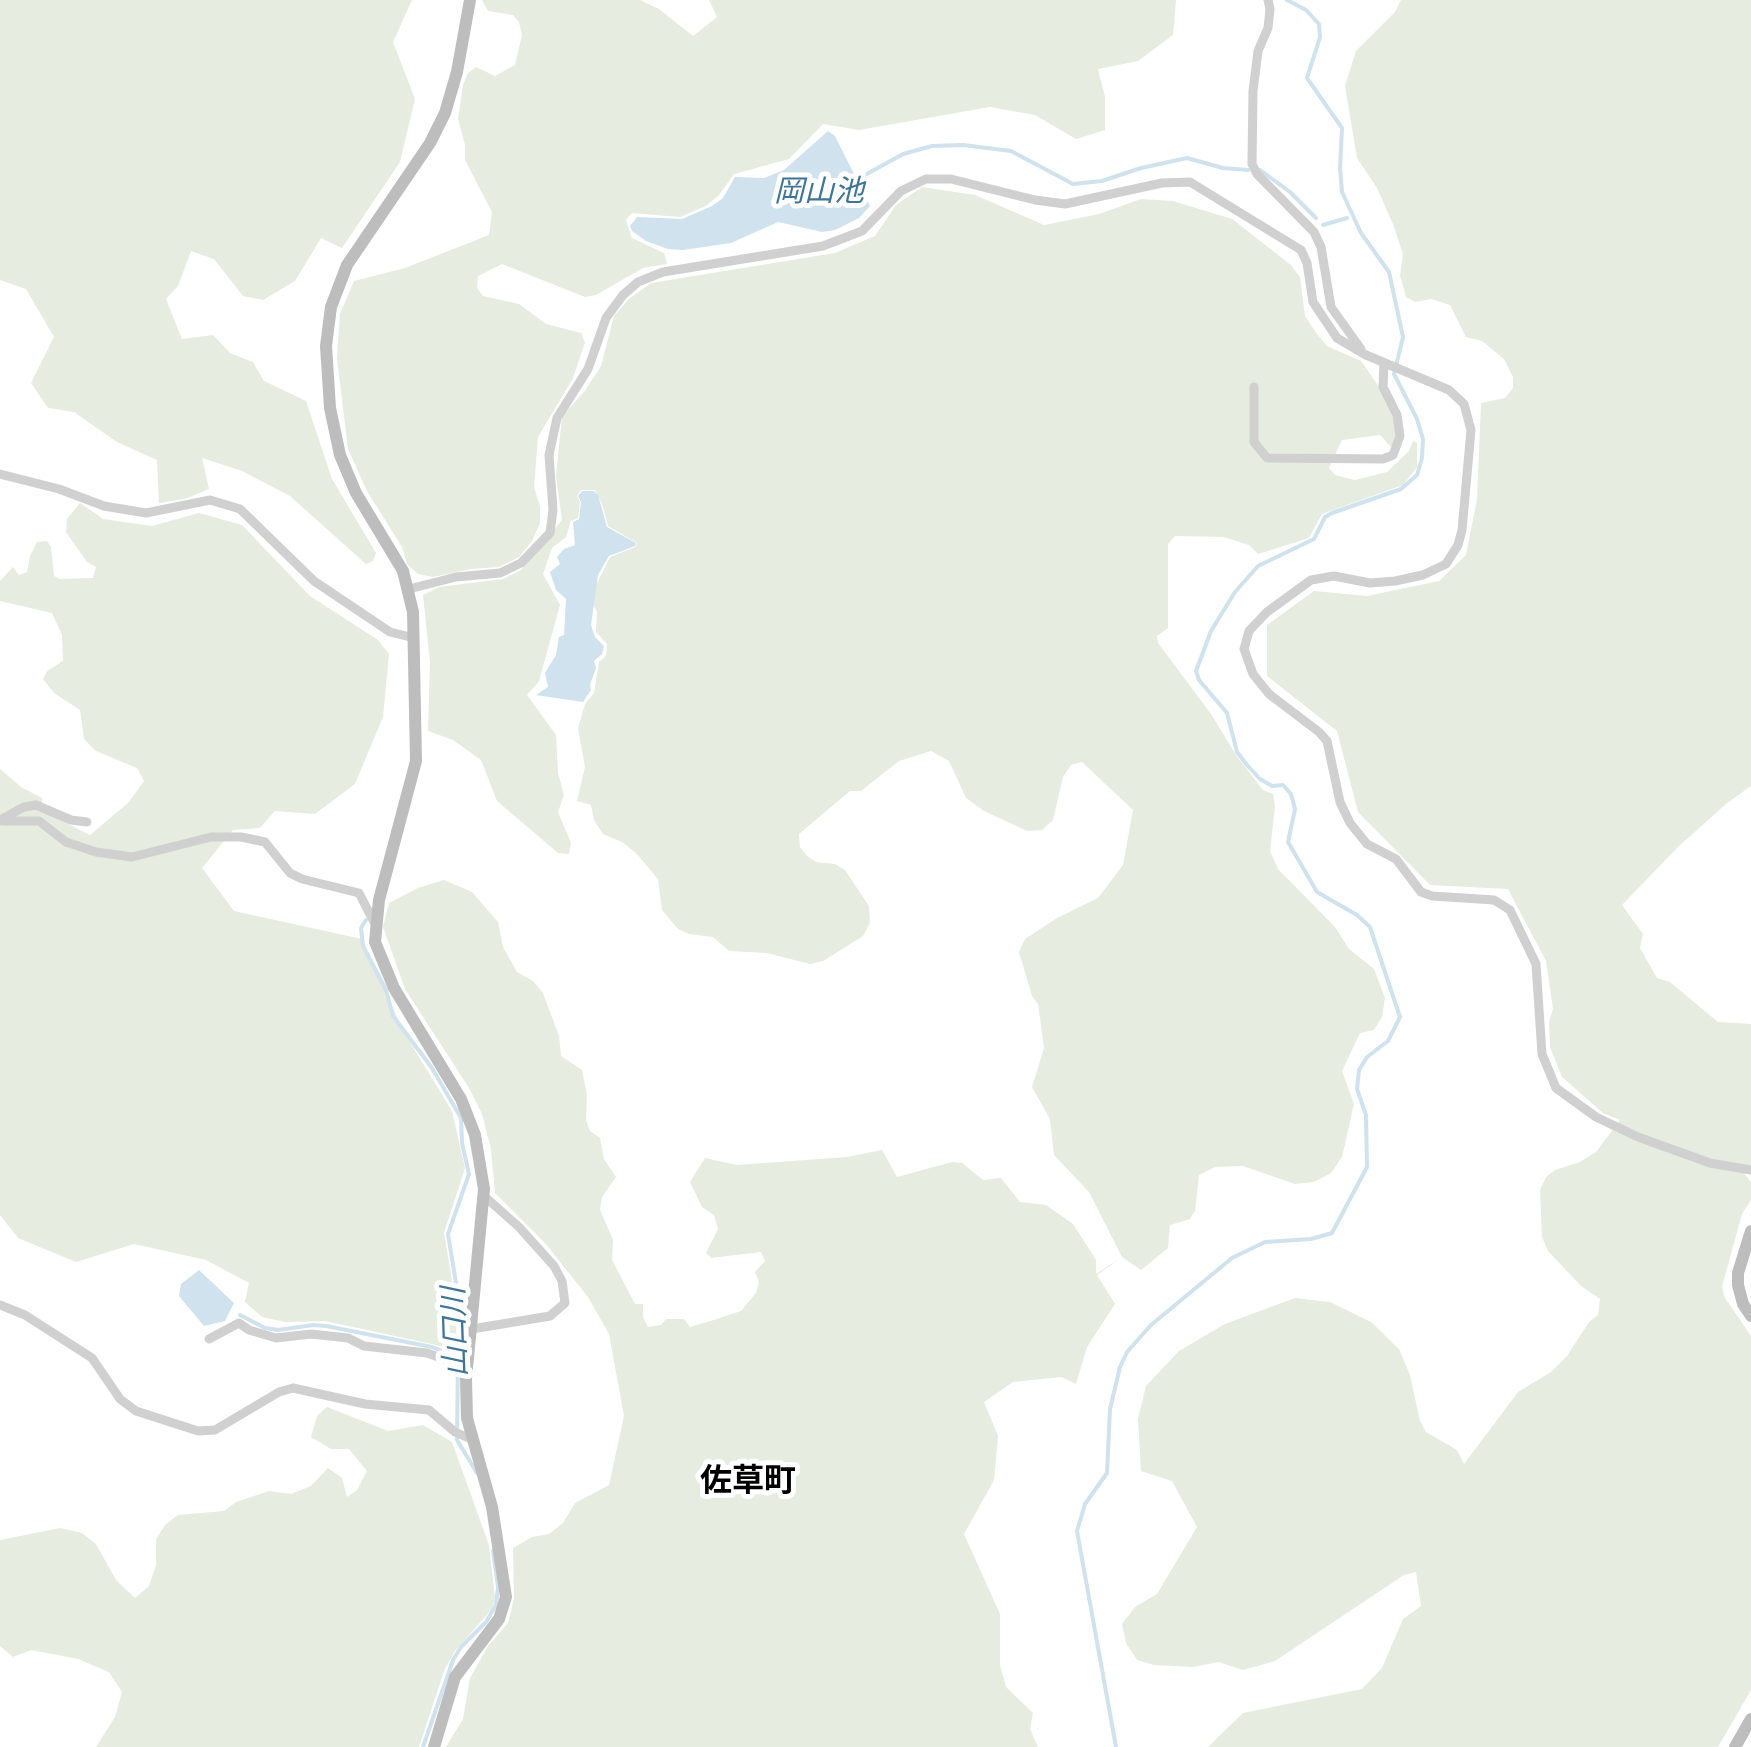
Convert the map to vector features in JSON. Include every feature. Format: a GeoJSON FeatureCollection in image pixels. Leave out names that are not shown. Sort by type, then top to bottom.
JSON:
{"type":"FeatureCollection","features":[{"type":"Feature","properties":{"kind":"main road"},"geometry":{"type":"LineString","coordinates":[[434,1747],[455,1677],[499,1619],[506,1596],[489,1493],[462,1435],[467,1418],[461,1366],[472,1329],[484,1196],[482,1163],[470,1119],[428,1039],[394,988],[376,942],[374,924],[416,761],[414,638],[409,589],[392,551],[356,493],[340,455],[330,408],[328,326],[347,266],[446,113],[470,0]]}},
{"type":"Feature","properties":{"kind":"main road"},"geometry":{"type":"LineString","coordinates":[[1751,1231],[1738,1285],[1742,1304],[1751,1316]]}},
{"type":"Feature","properties":{"kind":"main road"},"geometry":{"type":"LineString","coordinates":[[1735,1747],[1751,1718]]}},
{"type":"Feature","properties":{"kind":"street"},"geometry":{"type":"LineString","coordinates":[[1268,0],[1268,28],[1258,51],[1252,91],[1252,164],[1264,182],[1314,232],[1331,307],[1366,356]]}},
{"type":"Feature","properties":{"kind":"street"},"geometry":{"type":"LineString","coordinates":[[409,589],[456,577],[500,573],[521,563],[550,532],[553,510],[549,455],[557,418],[588,369],[606,318],[630,287],[663,272],[823,246],[862,230],[902,191],[926,179],[951,179],[1065,204],[1162,183],[1190,182],[1301,250],[1307,263],[1310,292],[1320,315],[1337,338],[1366,356],[1449,390],[1464,404],[1471,430],[1462,530],[1454,555],[1435,570],[1396,581],[1370,582],[1334,576],[1311,580],[1266,612],[1249,631],[1244,649],[1249,666],[1269,694],[1327,741],[1340,802],[1367,844],[1396,859],[1421,892],[1494,900],[1510,910],[1536,964],[1542,1054],[1556,1088],[1596,1117],[1638,1137],[1710,1163],[1751,1170]]}},
{"type":"Feature","properties":{"kind":"street"},"geometry":{"type":"LineString","coordinates":[[1254,387],[1254,442],[1267,458],[1384,459],[1397,449],[1400,436],[1397,415],[1381,375],[1390,366]]}},
{"type":"Feature","properties":{"kind":"street"},"geometry":{"type":"LineString","coordinates":[[0,474],[59,489],[104,506],[146,513],[210,500],[240,509],[314,581],[390,632],[414,638]]}},
{"type":"Feature","properties":{"kind":"street"},"geometry":{"type":"LineString","coordinates":[[1,821],[24,807],[36,805],[71,820],[87,822]]}},
{"type":"Feature","properties":{"kind":"street"},"geometry":{"type":"LineString","coordinates":[[1,821],[39,821],[66,842],[96,852],[132,857],[211,837],[264,842],[290,872],[359,894],[374,924]]}},
{"type":"Feature","properties":{"kind":"street"},"geometry":{"type":"LineString","coordinates":[[472,1329],[550,1316],[565,1303],[562,1280],[554,1266],[520,1227],[484,1196]]}},
{"type":"Feature","properties":{"kind":"street"},"geometry":{"type":"LineString","coordinates":[[0,1305],[40,1323],[92,1358],[120,1399],[136,1411],[198,1431],[215,1430],[279,1392],[293,1388],[365,1404],[429,1410],[462,1435]]}},
{"type":"Feature","properties":{"kind":"street"},"geometry":{"type":"LineString","coordinates":[[209,1339],[239,1323],[248,1330],[276,1338],[311,1334],[348,1338],[364,1346],[426,1352],[461,1366]]}},
{"type":"Feature","properties":{"kind":"shaded area"},"geometry":{"type":"Polygon","coordinates":[[[0,0],[412,0],[393,42],[415,99],[400,162],[342,248],[321,238],[295,281],[263,300],[243,296],[214,259],[191,251],[178,286],[166,299],[182,339],[213,335],[230,353],[253,362],[264,381],[306,401],[332,479],[376,553],[373,561],[366,564],[290,496],[242,471],[202,458],[209,489],[185,499],[159,503],[157,460],[117,442],[74,412],[48,408],[31,383],[54,337],[26,289],[0,280],[0,0]]]}},
{"type":"Feature","properties":{"kind":"shaded area"},"geometry":{"type":"Polygon","coordinates":[[[482,0],[640,0],[659,9],[693,36],[717,17],[709,0],[1176,0],[1173,35],[1138,61],[1098,69],[1105,97],[1105,130],[1076,139],[1035,115],[990,107],[859,130],[823,124],[789,159],[734,174],[706,206],[680,217],[632,213],[626,220],[632,238],[664,253],[667,264],[643,268],[596,295],[585,297],[502,264],[478,276],[477,288],[483,296],[519,304],[546,324],[581,333],[585,343],[573,378],[538,437],[534,487],[540,523],[532,541],[519,557],[499,567],[433,577],[418,574],[407,564],[402,547],[367,491],[348,449],[337,358],[340,314],[354,281],[405,268],[489,235],[492,212],[465,160],[458,119],[463,85],[476,67],[495,76],[515,65],[522,35],[513,15],[488,11],[482,0]]]}},
{"type":"Feature","properties":{"kind":"shaded area"},"geometry":{"type":"Polygon","coordinates":[[[1401,0],[1751,0],[1751,786],[1679,846],[1622,905],[1643,934],[1640,948],[1657,978],[1670,982],[1718,1022],[1751,1024],[1751,1166],[1745,1166],[1743,1172],[1751,1182],[1751,1200],[1742,1214],[1722,1287],[1725,1298],[1751,1336],[1751,1690],[1718,1747],[1208,1747],[1243,1713],[1362,1689],[1382,1668],[1403,1619],[1421,1606],[1416,1572],[1404,1575],[1275,1661],[1243,1670],[1218,1662],[1193,1667],[1137,1660],[1126,1643],[1122,1624],[1135,1607],[1157,1594],[1197,1527],[1172,1481],[1141,1471],[1138,1419],[1146,1386],[1179,1351],[1225,1324],[1295,1298],[1330,1302],[1371,1322],[1399,1349],[1426,1432],[1457,1450],[1464,1464],[1518,1392],[1551,1372],[1598,1315],[1600,1299],[1581,1286],[1548,1251],[1542,1237],[1540,1190],[1555,1170],[1596,1152],[1620,1120],[1603,1113],[1562,1077],[1550,1047],[1553,1009],[1546,961],[1508,889],[1430,885],[1358,812],[1337,731],[1267,676],[1267,625],[1314,591],[1367,596],[1439,581],[1466,555],[1477,499],[1481,403],[1505,398],[1513,388],[1513,377],[1504,359],[1482,341],[1466,337],[1450,305],[1431,299],[1415,302],[1406,297],[1400,276],[1403,254],[1393,224],[1377,188],[1357,158],[1345,86],[1356,51],[1395,12],[1401,0]]]}},
{"type":"Feature","properties":{"kind":"shaded area"},"geometry":{"type":"Polygon","coordinates":[[[922,187],[975,195],[1044,225],[1099,214],[1141,199],[1173,201],[1232,219],[1291,265],[1300,277],[1305,316],[1317,334],[1327,346],[1361,361],[1384,394],[1396,425],[1396,443],[1391,447],[1380,435],[1342,440],[1329,468],[1335,475],[1355,480],[1387,472],[1409,451],[1413,441],[1417,443],[1417,467],[1403,485],[1322,514],[1309,538],[1258,554],[1249,545],[1224,537],[1175,536],[1168,544],[1168,628],[1157,636],[1158,643],[1236,755],[1263,790],[1273,794],[1270,851],[1278,869],[1335,927],[1349,949],[1374,969],[1385,998],[1382,1017],[1374,1030],[1360,1033],[1342,1071],[1354,1104],[1342,1157],[1331,1173],[1314,1182],[1295,1184],[1243,1166],[1215,1167],[1199,1175],[1195,1211],[1190,1219],[1170,1225],[1168,1248],[1141,1270],[1122,1257],[1089,1192],[1054,1155],[1050,1119],[1032,1087],[1044,1048],[1038,1004],[1019,952],[1025,939],[1098,898],[1123,865],[1133,810],[1082,762],[1071,765],[1063,777],[1053,820],[1042,830],[1027,831],[984,811],[966,798],[949,761],[931,751],[899,761],[861,791],[850,791],[799,834],[800,847],[807,856],[845,870],[869,906],[870,923],[863,936],[823,961],[810,964],[767,953],[729,951],[713,937],[678,929],[662,910],[658,879],[636,853],[603,834],[591,805],[577,801],[585,767],[578,728],[585,704],[594,693],[599,662],[606,656],[607,644],[596,632],[595,587],[610,557],[637,543],[608,526],[595,490],[581,490],[577,496],[578,518],[571,521],[566,537],[552,548],[543,574],[560,605],[539,681],[527,695],[556,735],[558,773],[564,795],[558,812],[571,843],[569,854],[558,853],[497,801],[481,760],[453,740],[428,731],[430,662],[423,595],[439,587],[503,579],[521,570],[562,520],[556,476],[562,416],[601,366],[614,316],[629,299],[651,283],[835,253],[875,236],[896,205],[922,187]]]}},
{"type":"Feature","properties":{"kind":"shaded area"},"geometry":{"type":"Polygon","coordinates":[[[80,503],[103,519],[152,526],[199,513],[242,525],[310,596],[378,640],[389,654],[383,717],[355,784],[315,814],[275,811],[260,828],[233,830],[202,868],[234,911],[362,939],[403,1031],[452,1111],[465,1168],[444,1233],[459,1321],[455,1349],[325,1321],[285,1322],[262,1317],[245,1302],[249,1283],[206,1260],[134,1244],[76,1262],[18,1238],[0,1215],[0,769],[42,798],[42,811],[90,835],[128,803],[144,781],[137,768],[96,751],[84,739],[80,710],[54,693],[43,679],[47,671],[63,661],[62,635],[52,613],[0,601],[0,581],[13,567],[19,575],[27,572],[37,542],[47,541],[51,547],[54,576],[93,578],[96,567],[87,562],[66,532],[67,519],[80,503]]]}},
{"type":"Feature","properties":{"kind":"shaded area"},"geometry":{"type":"Polygon","coordinates":[[[444,880],[472,892],[498,922],[503,947],[517,972],[533,981],[543,993],[559,1036],[561,1056],[582,1070],[586,1120],[590,1131],[600,1138],[604,1159],[616,1177],[602,1197],[600,1210],[613,1240],[612,1260],[635,1304],[643,1304],[648,1327],[661,1325],[666,1319],[684,1319],[690,1327],[714,1320],[741,1311],[756,1293],[759,1282],[755,1272],[765,1261],[761,1252],[711,1258],[706,1253],[718,1229],[714,1215],[702,1207],[690,1182],[705,1158],[737,1165],[847,1157],[882,1150],[897,1177],[952,1162],[962,1163],[983,1180],[1001,1178],[1020,1202],[1046,1205],[1073,1224],[1096,1260],[1096,1274],[1122,1257],[1097,1275],[1115,1304],[1087,1347],[1076,1384],[1061,1377],[1013,1382],[984,1402],[998,1436],[994,1480],[964,1534],[1000,1614],[1000,1665],[1006,1687],[1033,1713],[1030,1729],[1038,1747],[446,1747],[463,1719],[470,1678],[488,1646],[508,1623],[514,1598],[513,1548],[532,1537],[549,1534],[563,1523],[575,1503],[609,1485],[624,1416],[609,1334],[588,1297],[545,1243],[495,1193],[491,1149],[482,1114],[405,989],[383,927],[389,903],[444,880]]]}},
{"type":"Feature","properties":{"kind":"shaded area"},"geometry":{"type":"Polygon","coordinates":[[[327,1407],[388,1431],[423,1425],[452,1442],[489,1545],[495,1598],[492,1609],[455,1651],[444,1671],[419,1747],[96,1747],[115,1717],[122,1692],[109,1672],[78,1659],[31,1650],[13,1657],[0,1646],[0,1540],[60,1528],[82,1533],[96,1544],[116,1580],[135,1598],[149,1586],[156,1565],[156,1539],[178,1515],[224,1511],[236,1502],[269,1491],[291,1494],[311,1486],[328,1468],[342,1478],[347,1497],[357,1490],[367,1471],[349,1449],[331,1449],[311,1437],[317,1416],[327,1407]]]}},
{"type":"Feature","properties":{"kind":"water","name":"岡山池"},"geometry":{"type":"Polygon","coordinates":[[[828,131],[835,136],[870,206],[859,218],[822,232],[778,222],[731,243],[683,250],[646,241],[632,231],[630,226],[637,217],[682,219],[712,206],[723,198],[735,177],[764,178],[784,170],[828,131]]]}},
{"type":"Feature","properties":{"kind":"water"},"geometry":{"type":"Polygon","coordinates":[[[582,491],[598,495],[607,527],[636,543],[609,556],[598,575],[591,625],[604,646],[594,661],[591,690],[583,702],[536,695],[548,687],[545,673],[556,655],[559,637],[564,635],[566,599],[556,590],[550,572],[560,564],[557,557],[564,549],[575,545],[573,522],[579,519],[578,496],[582,491]]]}},
{"type":"Feature","properties":{"kind":"water"},"geometry":{"type":"Polygon","coordinates":[[[199,1270],[234,1303],[225,1321],[204,1326],[179,1296],[181,1284],[199,1270]]]}},
{"type":"Feature","properties":{"kind":"waterway"},"geometry":{"type":"LineString","coordinates":[[1116,1747],[1077,1531],[1085,1504],[1107,1473],[1110,1409],[1120,1367],[1127,1352],[1151,1325],[1232,1258],[1265,1242],[1311,1239],[1332,1233],[1367,1167],[1366,1115],[1357,1089],[1359,1070],[1367,1057],[1388,1041],[1400,1017],[1370,927],[1317,892],[1288,842],[1295,809],[1291,794],[1283,785],[1272,786],[1260,779],[1247,765],[1237,752],[1227,713],[1196,671],[1211,631],[1235,592],[1258,566],[1314,539],[1325,517],[1332,513],[1401,489],[1417,475],[1422,458],[1423,439],[1417,419],[1394,374],[1403,337],[1389,272],[1361,233],[1342,192],[1342,128],[1307,78],[1320,37],[1319,24],[1306,10],[1287,0]]}},
{"type":"Feature","properties":{"kind":"waterway"},"geometry":{"type":"LineString","coordinates":[[856,180],[903,154],[932,146],[963,145],[1011,151],[1073,184],[1102,181],[1187,158],[1248,170]]}},
{"type":"Feature","properties":{"kind":"waterway"},"geometry":{"type":"LineString","coordinates":[[1260,170],[1316,218]]}},
{"type":"Feature","properties":{"kind":"waterway"},"geometry":{"type":"LineString","coordinates":[[1323,225],[1347,218]]}},
{"type":"Feature","properties":{"kind":"waterway","name":"山口川"},"geometry":{"type":"LineString","coordinates":[[366,920],[361,928],[363,946],[386,990],[393,1016],[432,1068],[461,1118],[469,1174],[448,1234],[462,1320],[457,1440],[477,1473]]}},
{"type":"Feature","properties":{"kind":"waterway"},"geometry":{"type":"LineString","coordinates":[[240,1315],[265,1328],[326,1326],[432,1347],[457,1357]]}},
{"type":"Feature","properties":{"kind":"waterway","name":"山口川"},"geometry":{"type":"LineString","coordinates":[[423,1747],[453,1660],[496,1605],[493,1551]]}},
{"type":"Feature","properties":{"kind":"district","name":"佐草町"},"geometry":{"type":"Point","coordinates":[748,1483]}}]}
